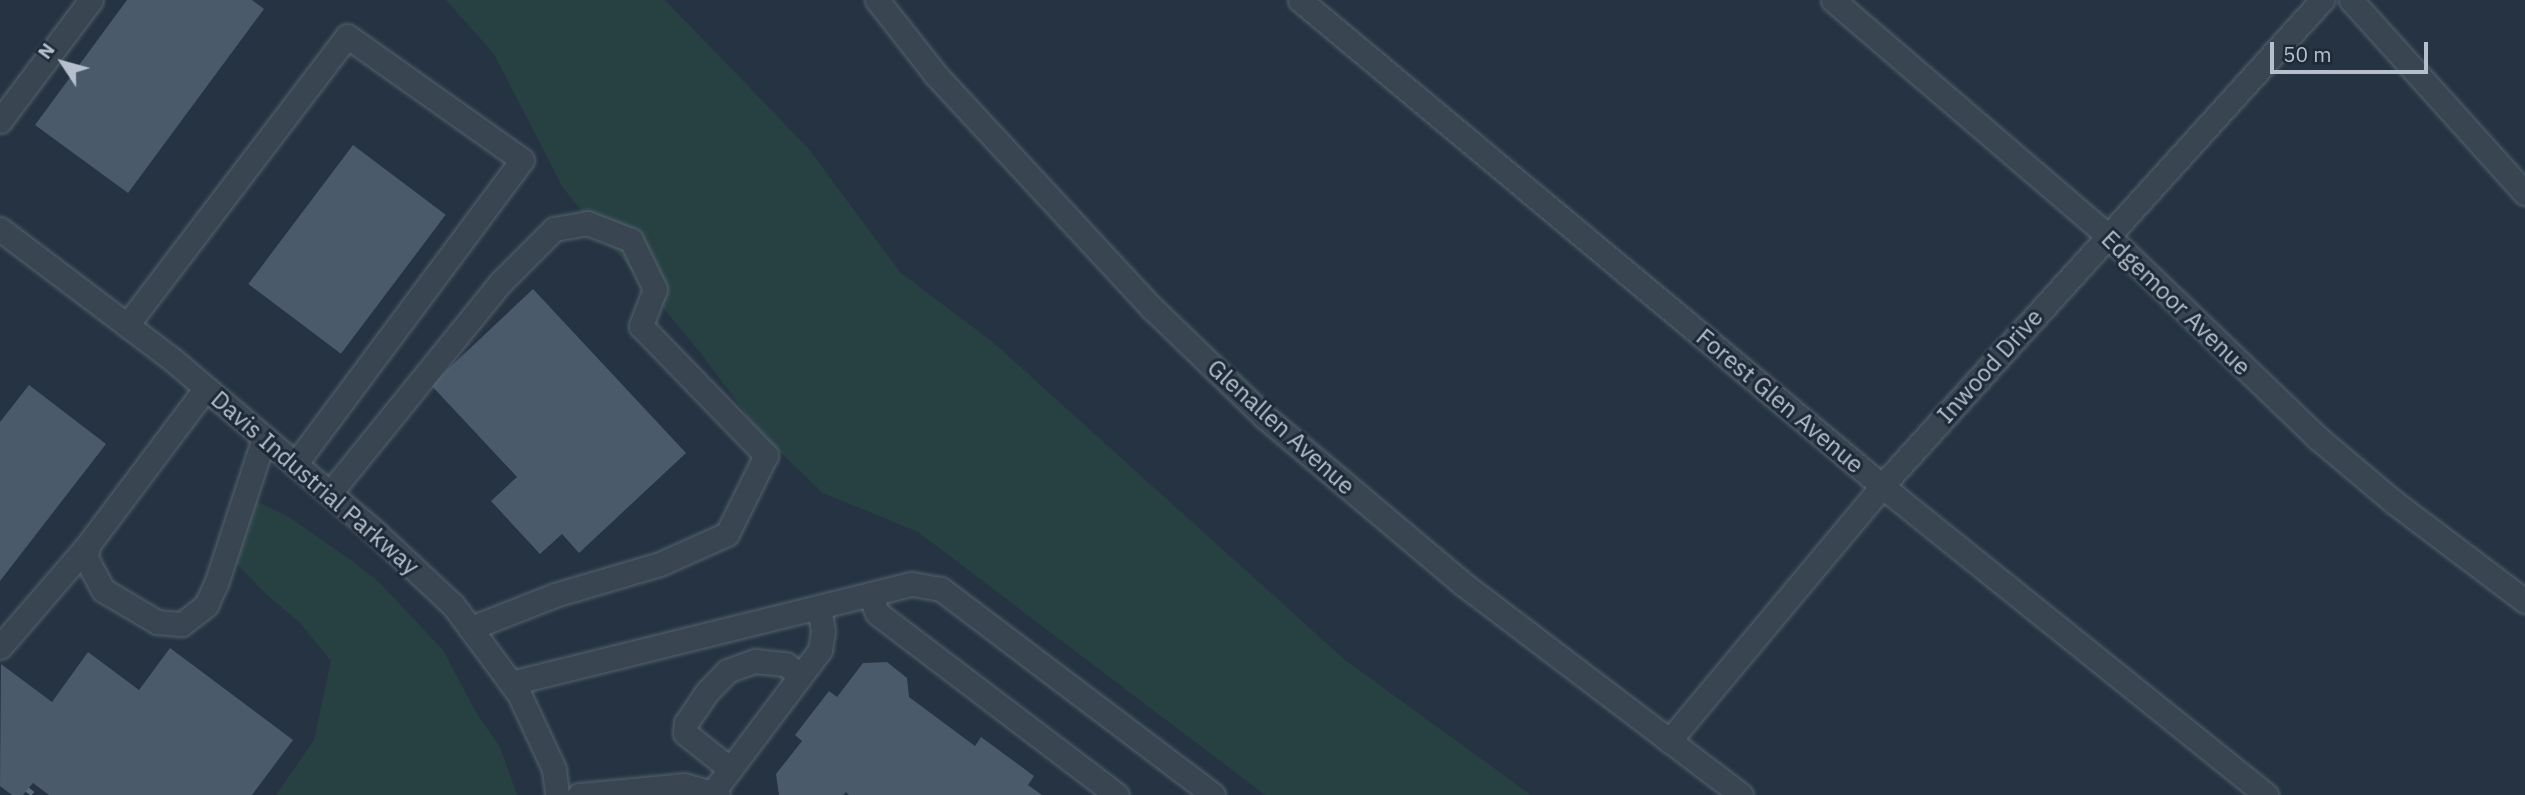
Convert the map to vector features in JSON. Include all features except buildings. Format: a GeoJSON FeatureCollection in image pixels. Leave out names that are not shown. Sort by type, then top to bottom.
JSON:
{"type":"FeatureCollection","features":[{"type":"Feature","properties":{"kind":"street"},"geometry":{"type":"LineString","coordinates":[[0,121],[91,0]]}},
{"type":"Feature","properties":{"kind":"street","name":"Glenallen Avenue"},"geometry":{"type":"LineString","coordinates":[[877,0],[936,75],[1152,308],[1265,417],[1462,583],[1741,795]]}},
{"type":"Feature","properties":{"kind":"street","name":"Forest Glen Avenue"},"geometry":{"type":"LineString","coordinates":[[1300,0],[1882,486],[2266,795]]}},
{"type":"Feature","properties":{"kind":"street","name":"Edgemoor Avenue"},"geometry":{"type":"LineString","coordinates":[[1833,0],[2107,235],[2318,439],[2393,502],[2525,601]]}},
{"type":"Feature","properties":{"kind":"street","name":"Inwood Drive"},"geometry":{"type":"LineString","coordinates":[[1669,741],[1882,486],[2322,0]]}},
{"type":"Feature","properties":{"kind":"street"},"geometry":{"type":"LineString","coordinates":[[2351,0],[2525,193]]}},
{"type":"Feature","properties":{"kind":"street"},"geometry":{"type":"LineString","coordinates":[[127,325],[347,36],[522,160],[295,464]]}},
{"type":"Feature","properties":{"kind":"street"},"geometry":{"type":"LineString","coordinates":[[330,494],[500,282],[554,229],[587,223],[631,240],[655,289],[641,326],[766,455],[727,534],[660,564],[555,595],[471,628]]}},
{"type":"Feature","properties":{"kind":"street","name":"Davis Industrial Parkway"},"geometry":{"type":"LineString","coordinates":[[5,242],[127,325],[206,388],[330,494],[453,605],[511,683],[554,769],[557,795]]}},
{"type":"Feature","properties":{"kind":"street"},"geometry":{"type":"LineString","coordinates":[[0,647],[88,545],[206,388]]}},
{"type":"Feature","properties":{"kind":"street"},"geometry":{"type":"LineString","coordinates":[[88,545],[86,558],[103,590],[157,622],[182,624],[206,605],[216,584],[264,438]]}},
{"type":"Feature","properties":{"kind":"street"},"geometry":{"type":"LineString","coordinates":[[511,683],[912,584],[941,589],[1213,795]]}},
{"type":"Feature","properties":{"kind":"street"},"geometry":{"type":"LineString","coordinates":[[870,594],[877,613],[1117,795]]}},
{"type":"Feature","properties":{"kind":"street"},"geometry":{"type":"LineString","coordinates":[[579,795],[684,785],[715,793],[729,768],[820,650],[824,631],[819,607]]}},
{"type":"Feature","properties":{"kind":"street"},"geometry":{"type":"LineString","coordinates":[[729,768],[685,733],[685,723],[707,692],[727,671],[755,661],[786,664],[800,677]]}},
{"type":"Feature","properties":{"kind":"green space"},"geometry":{"type":"Polygon","coordinates":[[[446,0],[665,0],[808,148],[900,272],[995,344],[1345,660],[1531,795],[1265,795],[918,532],[823,493],[762,435],[699,351],[563,188],[494,54],[446,0]]]}},
{"type":"Feature","properties":{"kind":"green space"},"geometry":{"type":"Polygon","coordinates":[[[252,499],[287,516],[354,562],[380,583],[443,650],[477,714],[500,747],[517,795],[276,795],[314,740],[331,661],[299,622],[266,594],[233,560],[252,499]]]}},
{"type":"Feature","properties":{"kind":"railway"},"geometry":{"type":"LineString","coordinates":[[27,789],[35,795]]}}]}
